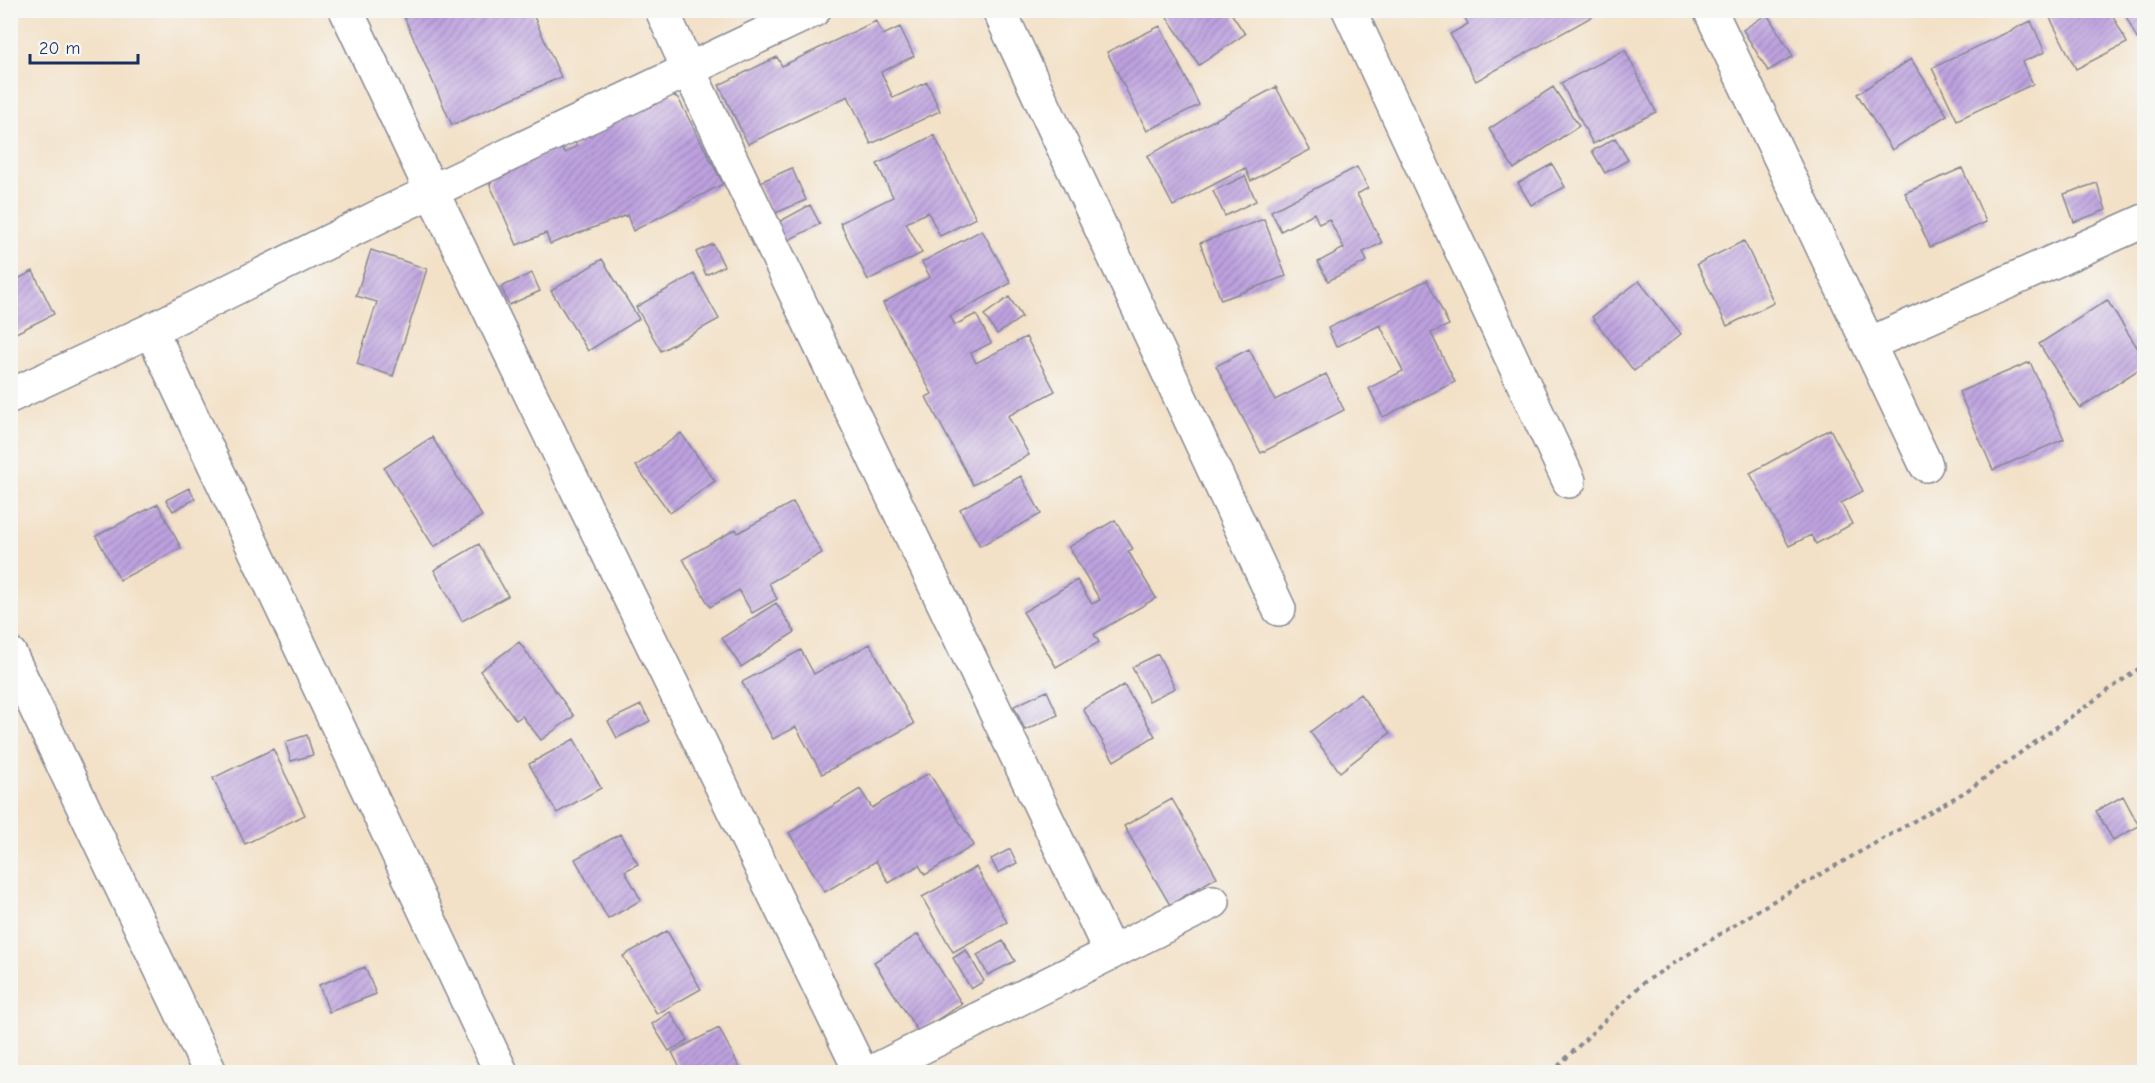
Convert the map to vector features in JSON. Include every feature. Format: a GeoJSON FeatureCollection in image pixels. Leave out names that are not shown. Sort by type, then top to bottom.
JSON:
{"type":"FeatureCollection","features":[{"type":"Feature","properties":{"kind":"street"},"geometry":{"type":"LineString","coordinates":[[346,10],[432,192],[861,1072]]}},
{"type":"Feature","properties":{"kind":"street"},"geometry":{"type":"LineString","coordinates":[[662,10],[689,71],[1111,953]]}},
{"type":"Feature","properties":{"kind":"street"},"geometry":{"type":"LineString","coordinates":[[10,396],[814,10]]}},
{"type":"Feature","properties":{"kind":"street"},"geometry":{"type":"LineString","coordinates":[[999,10],[1279,609]]}},
{"type":"Feature","properties":{"kind":"street"},"geometry":{"type":"LineString","coordinates":[[1349,10],[1569,481]]}},
{"type":"Feature","properties":{"kind":"street"},"geometry":{"type":"LineString","coordinates":[[1710,10],[1926,465]]}},
{"type":"Feature","properties":{"kind":"street"},"geometry":{"type":"LineString","coordinates":[[1869,344],[2145,221]]}},
{"type":"Feature","properties":{"kind":"street"},"geometry":{"type":"LineString","coordinates":[[151,330],[501,1072]]}},
{"type":"Feature","properties":{"kind":"street"},"geometry":{"type":"LineString","coordinates":[[10,654],[210,1072]]}},
{"type":"Feature","properties":{"kind":"street"},"geometry":{"type":"LineString","coordinates":[[872,1072],[1213,902]]}},
{"type":"Feature","properties":{"kind":"path"},"geometry":{"type":"LineString","coordinates":[[1552,1072],[1643,983],[1763,907],[1965,792],[2145,665]]}},
{"type":"Feature","properties":{"kind":"building"},"geometry":{"type":"Polygon","coordinates":[[[401,10],[531,10],[561,77],[452,125],[401,10]]]}},
{"type":"Feature","properties":{"kind":"building"},"geometry":{"type":"Polygon","coordinates":[[[1171,10],[1229,10],[1245,34],[1199,65],[1165,14],[1171,10]]]}},
{"type":"Feature","properties":{"kind":"building"},"geometry":{"type":"Polygon","coordinates":[[[1470,10],[1604,10],[1476,81],[1450,34],[1468,24],[1463,14],[1470,10]]]}},
{"type":"Feature","properties":{"kind":"building"},"geometry":{"type":"Polygon","coordinates":[[[2046,10],[2110,10],[2127,43],[2076,69],[2046,10]]]}},
{"type":"Feature","properties":{"kind":"building"},"geometry":{"type":"Polygon","coordinates":[[[2123,10],[2144,10],[2144,35],[2137,39],[2123,10]]]}},
{"type":"Feature","properties":{"kind":"building"},"geometry":{"type":"Polygon","coordinates":[[[1767,14],[1793,56],[1768,71],[1743,30],[1767,14]]]}},
{"type":"Feature","properties":{"kind":"building"},"geometry":{"type":"Polygon","coordinates":[[[876,21],[883,35],[900,27],[914,56],[881,72],[893,98],[927,82],[940,111],[871,144],[848,96],[748,144],[719,85],[777,57],[782,66],[876,21]]]}},
{"type":"Feature","properties":{"kind":"building"},"geometry":{"type":"Polygon","coordinates":[[[2031,21],[2045,52],[2022,62],[2033,84],[1957,120],[1932,68],[2031,21]]]}},
{"type":"Feature","properties":{"kind":"building"},"geometry":{"type":"Polygon","coordinates":[[[1160,26],[1199,105],[1147,131],[1107,52],[1160,26]]]}},
{"type":"Feature","properties":{"kind":"building"},"geometry":{"type":"Polygon","coordinates":[[[1625,50],[1656,112],[1593,144],[1561,83],[1625,50]]]}},
{"type":"Feature","properties":{"kind":"building"},"geometry":{"type":"Polygon","coordinates":[[[1911,59],[1947,115],[1892,150],[1857,94],[1911,59]]]}},
{"type":"Feature","properties":{"kind":"building"},"geometry":{"type":"Polygon","coordinates":[[[1276,87],[1310,150],[1251,181],[1245,168],[1173,206],[1147,156],[1276,87]]]}},
{"type":"Feature","properties":{"kind":"building"},"geometry":{"type":"Polygon","coordinates":[[[1553,87],[1579,126],[1514,169],[1489,129],[1553,87]]]}},
{"type":"Feature","properties":{"kind":"building"},"geometry":{"type":"Polygon","coordinates":[[[664,90],[678,98],[723,184],[633,231],[627,215],[550,244],[546,233],[517,245],[490,185],[495,169],[558,145],[565,153],[577,146],[571,135],[664,90]]]}},
{"type":"Feature","properties":{"kind":"building"},"geometry":{"type":"Polygon","coordinates":[[[934,135],[976,218],[940,236],[928,212],[906,223],[922,253],[868,280],[840,223],[893,197],[877,164],[934,135]]]}},
{"type":"Feature","properties":{"kind":"building"},"geometry":{"type":"Polygon","coordinates":[[[1615,138],[1628,160],[1605,173],[1592,151],[1615,138]]]}},
{"type":"Feature","properties":{"kind":"building"},"geometry":{"type":"Polygon","coordinates":[[[1552,164],[1565,187],[1531,205],[1518,183],[1552,164]]]}},
{"type":"Feature","properties":{"kind":"building"},"geometry":{"type":"Polygon","coordinates":[[[1357,167],[1368,188],[1357,194],[1382,243],[1363,252],[1367,261],[1328,281],[1318,262],[1344,248],[1329,219],[1319,224],[1314,213],[1281,231],[1271,211],[1357,167]]]}},
{"type":"Feature","properties":{"kind":"building"},"geometry":{"type":"Polygon","coordinates":[[[792,168],[806,200],[771,215],[758,183],[792,168]]]}},
{"type":"Feature","properties":{"kind":"building"},"geometry":{"type":"Polygon","coordinates":[[[1962,168],[1986,222],[1930,247],[1905,193],[1962,168]]]}},
{"type":"Feature","properties":{"kind":"building"},"geometry":{"type":"Polygon","coordinates":[[[1245,176],[1256,201],[1225,216],[1213,191],[1245,176]]]}},
{"type":"Feature","properties":{"kind":"building"},"geometry":{"type":"Polygon","coordinates":[[[2097,183],[2106,210],[2074,222],[2064,194],[2097,183]]]}},
{"type":"Feature","properties":{"kind":"building"},"geometry":{"type":"Polygon","coordinates":[[[810,205],[820,224],[785,242],[775,224],[810,205]]]}},
{"type":"Feature","properties":{"kind":"building"},"geometry":{"type":"Polygon","coordinates":[[[1264,219],[1286,276],[1221,300],[1200,243],[1264,219]]]}},
{"type":"Feature","properties":{"kind":"building"},"geometry":{"type":"Polygon","coordinates":[[[982,230],[1011,283],[950,316],[955,325],[976,314],[991,343],[971,353],[976,363],[1026,337],[1055,391],[1008,416],[1029,455],[973,485],[926,397],[932,394],[883,303],[930,277],[922,262],[982,230]]]}},
{"type":"Feature","properties":{"kind":"building"},"geometry":{"type":"Polygon","coordinates":[[[1744,241],[1774,303],[1727,326],[1697,264],[1744,241]]]}},
{"type":"Feature","properties":{"kind":"building"},"geometry":{"type":"Polygon","coordinates":[[[713,244],[724,266],[706,275],[696,252],[713,244]]]}},
{"type":"Feature","properties":{"kind":"building"},"geometry":{"type":"Polygon","coordinates":[[[371,250],[427,269],[393,376],[357,364],[377,302],[356,296],[371,250]]]}},
{"type":"Feature","properties":{"kind":"building"},"geometry":{"type":"Polygon","coordinates":[[[602,259],[639,319],[588,351],[551,291],[602,259]]]}},
{"type":"Feature","properties":{"kind":"building"},"geometry":{"type":"Polygon","coordinates":[[[33,271],[54,314],[10,336],[10,283],[33,271]]]}},
{"type":"Feature","properties":{"kind":"building"},"geometry":{"type":"Polygon","coordinates":[[[532,273],[540,291],[509,305],[501,287],[532,273]]]}},
{"type":"Feature","properties":{"kind":"building"},"geometry":{"type":"Polygon","coordinates":[[[694,274],[719,319],[661,351],[636,307],[694,274]]]}},
{"type":"Feature","properties":{"kind":"building"},"geometry":{"type":"Polygon","coordinates":[[[1427,280],[1449,325],[1431,333],[1455,382],[1383,417],[1369,388],[1403,371],[1380,325],[1336,347],[1328,328],[1427,280]]]}},
{"type":"Feature","properties":{"kind":"building"},"geometry":{"type":"Polygon","coordinates":[[[1639,281],[1681,334],[1634,371],[1592,317],[1639,281]]]}},
{"type":"Feature","properties":{"kind":"building"},"geometry":{"type":"Polygon","coordinates":[[[1009,297],[1022,317],[997,334],[984,315],[1009,297]]]}},
{"type":"Feature","properties":{"kind":"building"},"geometry":{"type":"Polygon","coordinates":[[[2107,300],[2144,358],[2144,366],[2080,408],[2039,344],[2107,300]]]}},
{"type":"Feature","properties":{"kind":"building"},"geometry":{"type":"Polygon","coordinates":[[[1249,349],[1275,400],[1326,374],[1344,410],[1261,453],[1216,366],[1249,349]]]}},
{"type":"Feature","properties":{"kind":"building"},"geometry":{"type":"Polygon","coordinates":[[[2030,362],[2064,439],[1993,470],[1959,392],[2030,362]]]}},
{"type":"Feature","properties":{"kind":"building"},"geometry":{"type":"Polygon","coordinates":[[[1830,429],[1863,491],[1841,503],[1852,524],[1816,544],[1811,535],[1789,546],[1750,473],[1830,429]]]}},
{"type":"Feature","properties":{"kind":"building"},"geometry":{"type":"Polygon","coordinates":[[[681,433],[715,481],[670,513],[636,466],[681,433]]]}},
{"type":"Feature","properties":{"kind":"building"},"geometry":{"type":"Polygon","coordinates":[[[432,437],[482,516],[434,547],[384,468],[432,437]]]}},
{"type":"Feature","properties":{"kind":"building"},"geometry":{"type":"Polygon","coordinates":[[[1021,476],[1041,514],[980,546],[960,509],[1021,476]]]}},
{"type":"Feature","properties":{"kind":"building"},"geometry":{"type":"Polygon","coordinates":[[[189,488],[195,499],[173,511],[166,500],[189,488]]]}},
{"type":"Feature","properties":{"kind":"building"},"geometry":{"type":"Polygon","coordinates":[[[793,502],[822,553],[769,583],[777,599],[752,613],[739,590],[710,607],[683,559],[736,529],[738,533],[793,502]]]}},
{"type":"Feature","properties":{"kind":"building"},"geometry":{"type":"Polygon","coordinates":[[[158,504],[181,548],[120,580],[96,536],[158,504]]]}},
{"type":"Feature","properties":{"kind":"building"},"geometry":{"type":"Polygon","coordinates":[[[1115,520],[1133,549],[1128,551],[1156,598],[1094,634],[1099,642],[1056,667],[1023,612],[1077,580],[1092,604],[1100,600],[1069,547],[1115,520]]]}},
{"type":"Feature","properties":{"kind":"building"},"geometry":{"type":"Polygon","coordinates":[[[479,544],[508,596],[462,621],[434,570],[479,544]]]}},
{"type":"Feature","properties":{"kind":"building"},"geometry":{"type":"Polygon","coordinates":[[[776,603],[795,632],[741,667],[722,638],[776,603]]]}},
{"type":"Feature","properties":{"kind":"building"},"geometry":{"type":"Polygon","coordinates":[[[519,642],[574,716],[541,740],[522,716],[516,720],[480,671],[519,642]]]}},
{"type":"Feature","properties":{"kind":"building"},"geometry":{"type":"Polygon","coordinates":[[[870,644],[914,724],[822,774],[796,727],[773,739],[742,682],[801,650],[814,674],[870,644]]]}},
{"type":"Feature","properties":{"kind":"building"},"geometry":{"type":"Polygon","coordinates":[[[1158,654],[1175,688],[1149,701],[1132,667],[1158,654]]]}},
{"type":"Feature","properties":{"kind":"building"},"geometry":{"type":"Polygon","coordinates":[[[1124,685],[1155,736],[1114,761],[1083,709],[1124,685]]]}},
{"type":"Feature","properties":{"kind":"building"},"geometry":{"type":"Polygon","coordinates":[[[1047,691],[1058,715],[1025,730],[1014,706],[1047,691]]]}},
{"type":"Feature","properties":{"kind":"building"},"geometry":{"type":"Polygon","coordinates":[[[1360,694],[1390,733],[1340,772],[1310,732],[1360,694]]]}},
{"type":"Feature","properties":{"kind":"building"},"geometry":{"type":"Polygon","coordinates":[[[641,705],[650,721],[617,738],[608,721],[641,705]]]}},
{"type":"Feature","properties":{"kind":"building"},"geometry":{"type":"Polygon","coordinates":[[[307,735],[313,755],[291,761],[285,742],[307,735]]]}},
{"type":"Feature","properties":{"kind":"building"},"geometry":{"type":"Polygon","coordinates":[[[574,739],[601,788],[557,813],[529,764],[574,739]]]}},
{"type":"Feature","properties":{"kind":"building"},"geometry":{"type":"Polygon","coordinates":[[[273,749],[305,815],[245,844],[213,778],[273,749]]]}},
{"type":"Feature","properties":{"kind":"building"},"geometry":{"type":"Polygon","coordinates":[[[929,773],[974,845],[925,875],[919,865],[889,883],[876,861],[825,892],[789,833],[860,789],[872,808],[929,773]]]}},
{"type":"Feature","properties":{"kind":"building"},"geometry":{"type":"Polygon","coordinates":[[[2123,796],[2139,826],[2113,840],[2096,811],[2123,796]]]}},
{"type":"Feature","properties":{"kind":"building"},"geometry":{"type":"Polygon","coordinates":[[[1172,799],[1217,877],[1170,905],[1124,826],[1172,799]]]}},
{"type":"Feature","properties":{"kind":"building"},"geometry":{"type":"Polygon","coordinates":[[[620,834],[638,864],[625,871],[641,900],[608,919],[575,859],[620,834]]]}},
{"type":"Feature","properties":{"kind":"building"},"geometry":{"type":"Polygon","coordinates":[[[1010,849],[1017,863],[998,873],[991,859],[1010,849]]]}},
{"type":"Feature","properties":{"kind":"building"},"geometry":{"type":"Polygon","coordinates":[[[976,867],[1007,922],[953,952],[922,897],[976,867]]]}},
{"type":"Feature","properties":{"kind":"building"},"geometry":{"type":"Polygon","coordinates":[[[667,931],[701,989],[657,1014],[623,956],[667,931]]]}},
{"type":"Feature","properties":{"kind":"building"},"geometry":{"type":"Polygon","coordinates":[[[918,934],[962,1004],[918,1032],[874,962],[918,934]]]}},
{"type":"Feature","properties":{"kind":"building"},"geometry":{"type":"Polygon","coordinates":[[[1003,941],[1015,961],[988,975],[977,955],[1003,941]]]}},
{"type":"Feature","properties":{"kind":"building"},"geometry":{"type":"Polygon","coordinates":[[[966,950],[984,981],[971,989],[953,958],[966,950]]]}},
{"type":"Feature","properties":{"kind":"building"},"geometry":{"type":"Polygon","coordinates":[[[365,967],[376,994],[329,1012],[319,985],[365,967]]]}},
{"type":"Feature","properties":{"kind":"building"},"geometry":{"type":"Polygon","coordinates":[[[670,1012],[688,1040],[669,1051],[652,1024],[670,1012]]]}},
{"type":"Feature","properties":{"kind":"building"},"geometry":{"type":"Polygon","coordinates":[[[719,1028],[742,1072],[682,1072],[672,1052],[719,1028]]]}}]}
